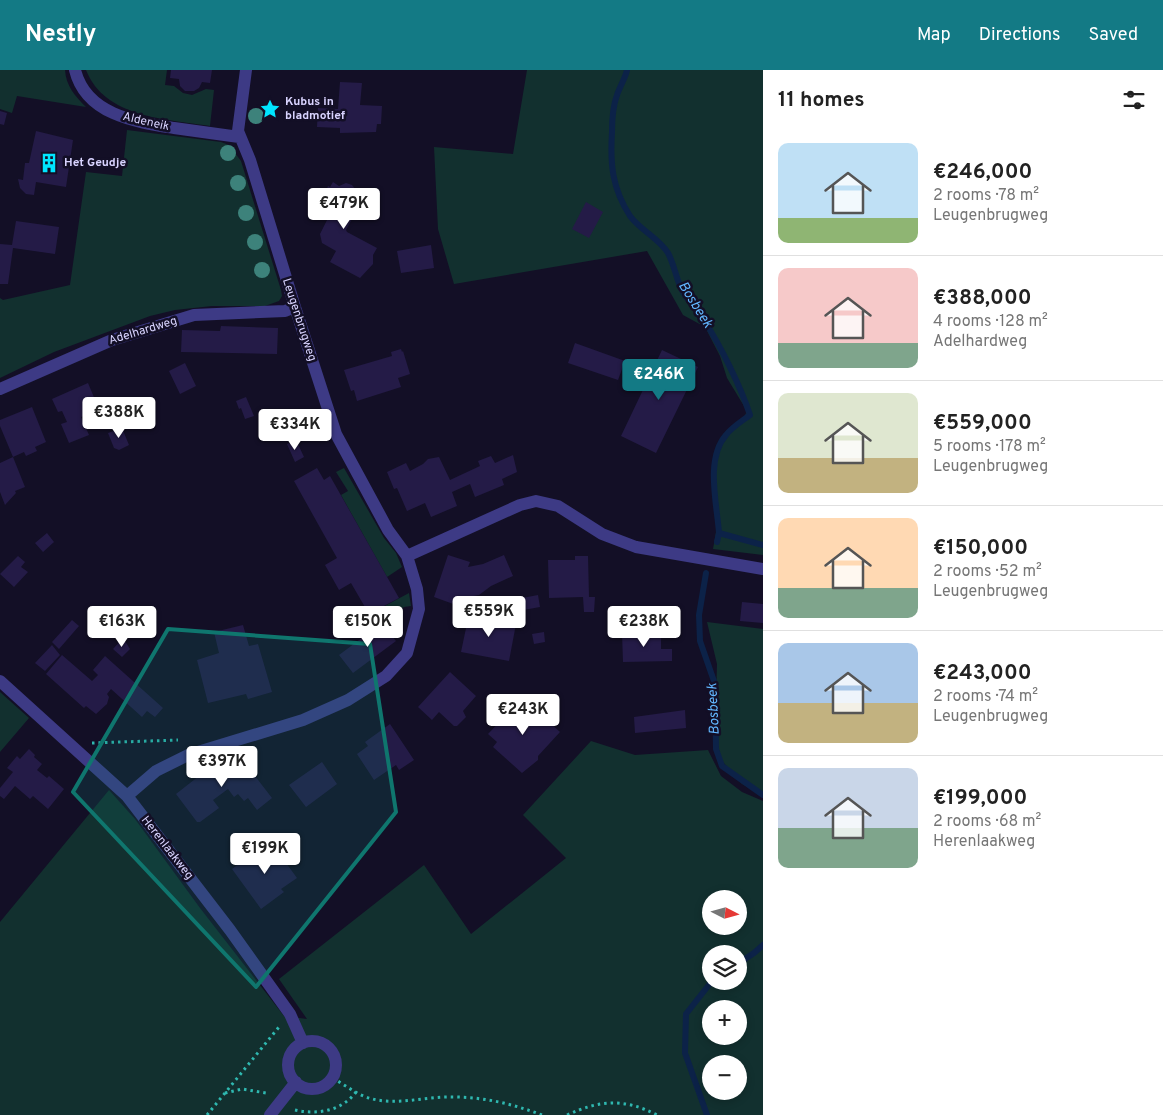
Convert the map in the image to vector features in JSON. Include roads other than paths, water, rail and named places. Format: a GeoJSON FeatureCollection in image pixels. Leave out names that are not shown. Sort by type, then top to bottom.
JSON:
{"type":"FeatureCollection","features":[{"type":"Feature","properties":{"kind":"street","name":"Aldeneik"},"geometry":{"type":"LineString","coordinates":[[75,70],[79,83],[87,94],[106,109],[127,119],[148,124],[240,137]]}},
{"type":"Feature","properties":{"kind":"street","name":"Leugenbrugweg"},"geometry":{"type":"LineString","coordinates":[[127,796],[156,772],[188,754],[303,720],[348,700],[386,676],[407,653],[419,610],[417,589],[407,556],[388,530],[336,434],[294,308],[250,160],[240,137],[238,125],[246,70]]}},
{"type":"Feature","properties":{"kind":"street","name":"Adelhardweg"},"geometry":{"type":"LineString","coordinates":[[0,389],[112,340],[194,315],[285,311],[294,308]]}},
{"type":"Feature","properties":{"kind":"street"},"geometry":{"type":"LineString","coordinates":[[407,556],[520,506],[536,502],[558,506],[602,534],[636,547],[763,569]]}},
{"type":"Feature","properties":{"kind":"street","name":"Herenlaakweg"},"geometry":{"type":"LineString","coordinates":[[0,681],[127,796],[230,930],[290,1014],[304,1042]]}},
{"type":"Feature","properties":{"kind":"street"},"geometry":{"type":"LineString","coordinates":[[304,1042],[318,1042],[331,1050],[336,1063],[333,1078],[322,1087],[315,1089],[302,1086],[291,1076],[289,1060],[292,1053],[304,1042]]}},
{"type":"Feature","properties":{"kind":"street"},"geometry":{"type":"LineString","coordinates":[[270,1115],[296,1082]]}},
{"type":"Feature","properties":{"kind":"waterway","name":"Bosbeek"},"geometry":{"type":"LineString","coordinates":[[627,70],[616,99],[612,123],[612,165],[619,196],[634,221],[660,243],[668,253],[685,296],[702,316],[717,342],[736,379],[750,415],[726,435],[716,456],[714,482],[719,533],[717,542]]}},
{"type":"Feature","properties":{"kind":"waterway"},"geometry":{"type":"LineString","coordinates":[[719,533],[763,545]]}},
{"type":"Feature","properties":{"kind":"waterway","name":"Bosbeek"},"geometry":{"type":"LineString","coordinates":[[706,573],[699,615],[700,641],[715,684],[716,749],[722,766],[763,795]]}},
{"type":"Feature","properties":{"kind":"waterway","name":"Bosbeek"},"geometry":{"type":"LineString","coordinates":[[747,958],[763,945]]}},
{"type":"Feature","properties":{"kind":"waterway","name":"Bosbeek"},"geometry":{"type":"LineString","coordinates":[[705,990],[686,1014],[685,1053],[707,1115]]}},
{"type":"Feature","properties":{"kind":"place","name":"Kubus in bladmotief"},"geometry":{"type":"Point","coordinates":[270,109]}},
{"type":"Feature","properties":{"kind":"place","name":"Het Geudje"},"geometry":{"type":"Point","coordinates":[49,163]}}]}
